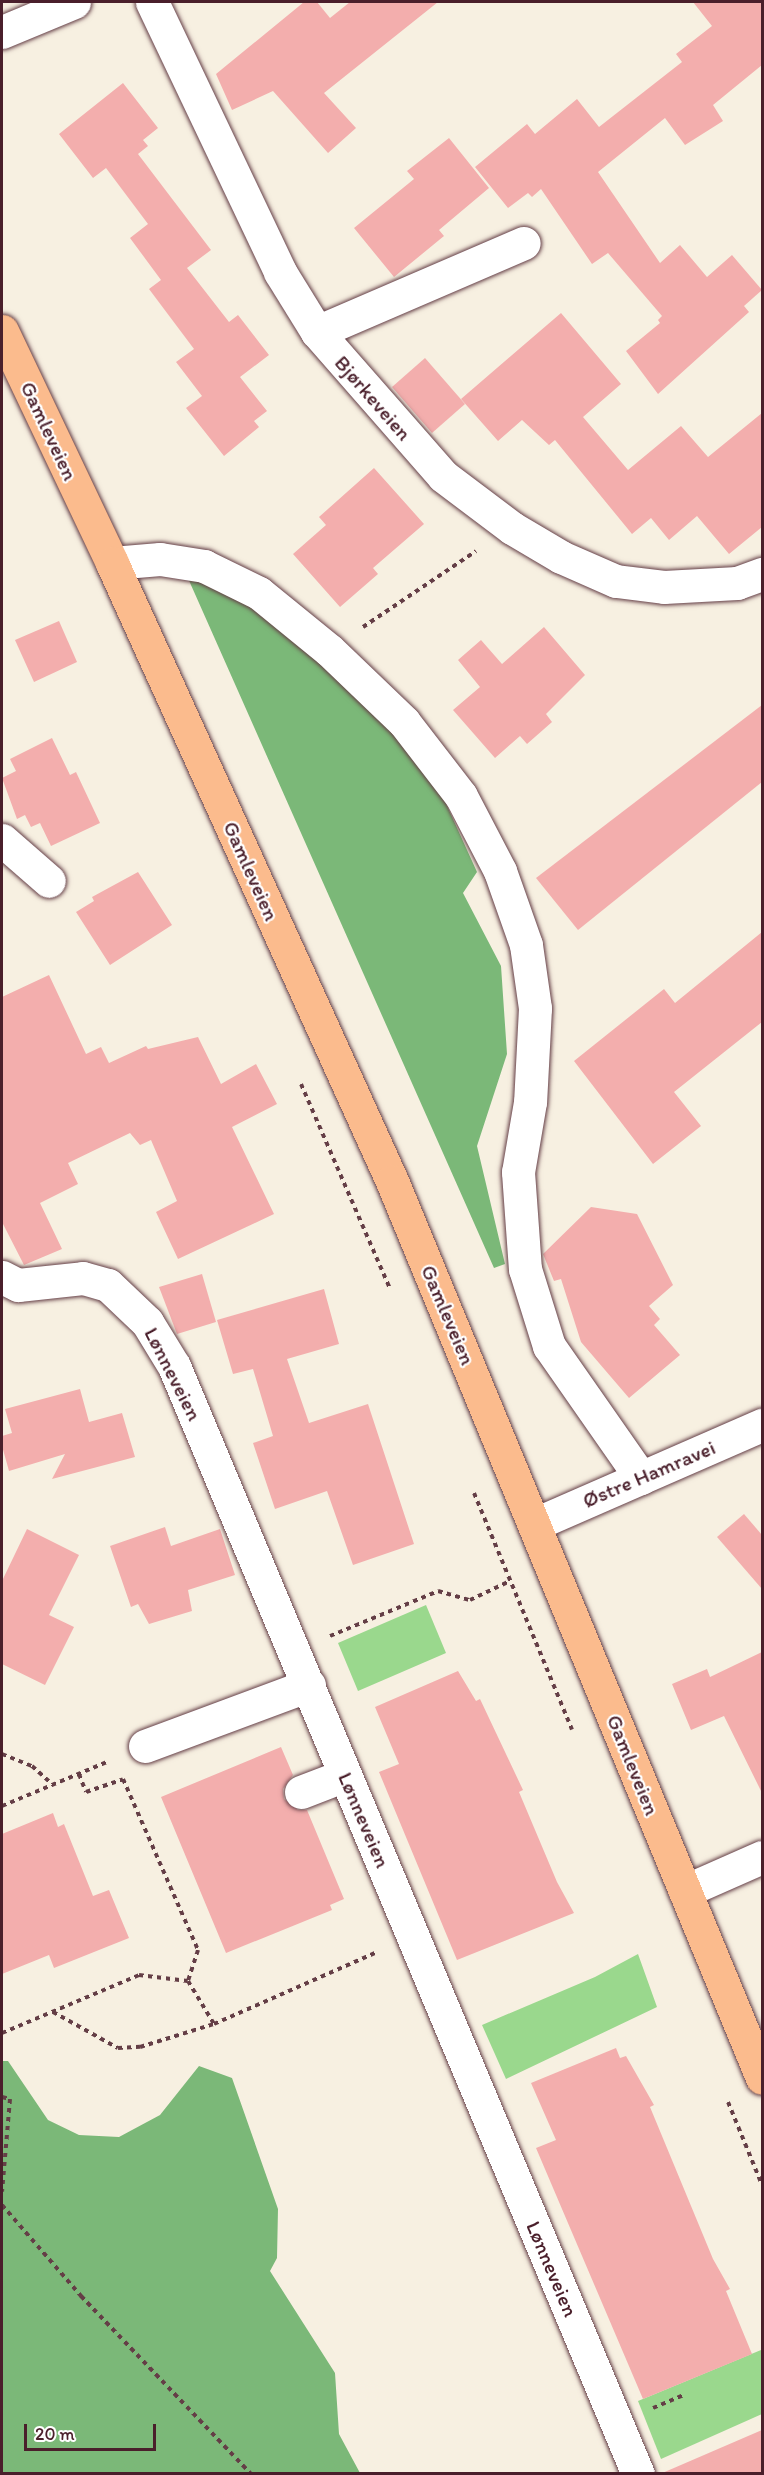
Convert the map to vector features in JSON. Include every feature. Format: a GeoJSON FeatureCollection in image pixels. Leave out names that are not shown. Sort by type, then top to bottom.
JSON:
{"type":"FeatureCollection","features":[{"type":"Feature","properties":{"kind":"main road","name":"Gamleveien"},"geometry":{"type":"LineString","coordinates":[[2,331],[112,562],[392,1181],[762,2078]]}},
{"type":"Feature","properties":{"kind":"street"},"geometry":{"type":"LineString","coordinates":[[2,32],[74,2]]}},
{"type":"Feature","properties":{"kind":"street","name":"Bjørkeveien"},"geometry":{"type":"LineString","coordinates":[[152,2],[280,272],[317,332],[443,476],[512,528],[561,557],[616,581],[664,587],[737,583],[762,574]]}},
{"type":"Feature","properties":{"kind":"street"},"geometry":{"type":"LineString","coordinates":[[317,332],[524,243]]}},
{"type":"Feature","properties":{"kind":"street"},"geometry":{"type":"LineString","coordinates":[[112,562],[160,559],[204,566],[259,593],[329,650],[404,722],[461,796],[500,871],[526,945],[535,1008],[530,1102],[518,1172],[525,1269],[549,1346],[641,1478]]}},
{"type":"Feature","properties":{"kind":"street"},"geometry":{"type":"LineString","coordinates":[[2,840],[49,881]]}},
{"type":"Feature","properties":{"kind":"street","name":"Lønneveien"},"geometry":{"type":"LineString","coordinates":[[2,1277],[18,1285],[83,1278],[108,1286],[147,1322],[174,1366],[296,1650],[345,1775],[638,2474]]}},
{"type":"Feature","properties":{"kind":"street","name":"Østre Hamravei"},"geometry":{"type":"LineString","coordinates":[[535,1524],[762,1425]]}},
{"type":"Feature","properties":{"kind":"street"},"geometry":{"type":"LineString","coordinates":[[145,1746],[309,1685]]}},
{"type":"Feature","properties":{"kind":"street"},"geometry":{"type":"LineString","coordinates":[[302,1792],[345,1775]]}},
{"type":"Feature","properties":{"kind":"street"},"geometry":{"type":"LineString","coordinates":[[685,1891],[762,1857]]}},
{"type":"Feature","properties":{"kind":"path"},"geometry":{"type":"LineString","coordinates":[[329,650],[512,528]]}},
{"type":"Feature","properties":{"kind":"path"},"geometry":{"type":"LineString","coordinates":[[296,1650],[438,1591],[470,1600],[510,1581]]}},
{"type":"Feature","properties":{"kind":"path"},"geometry":{"type":"LineString","coordinates":[[2,1806],[145,1746]]}},
{"type":"Feature","properties":{"kind":"path"},"geometry":{"type":"LineString","coordinates":[[2,1754],[4,1759],[32,1766],[52,1785]]}},
{"type":"Feature","properties":{"kind":"path"},"geometry":{"type":"LineString","coordinates":[[79,1774],[86,1792],[123,1779],[198,1950],[188,1981],[214,2024]]}},
{"type":"Feature","properties":{"kind":"path"},"geometry":{"type":"LineString","coordinates":[[53,2012],[118,2048],[140,2047],[214,2024],[374,1954]]}},
{"type":"Feature","properties":{"kind":"path"},"geometry":{"type":"LineString","coordinates":[[2,2033],[139,1976],[188,1981]]}},
{"type":"Feature","properties":{"kind":"path"},"geometry":{"type":"LineString","coordinates":[[2,2097],[10,2099],[2,2192]]}},
{"type":"Feature","properties":{"kind":"path"},"geometry":{"type":"LineString","coordinates":[[2,2205],[81,2296],[251,2474]]}},
{"type":"Feature","properties":{"kind":"green space"},"geometry":{"type":"Polygon","coordinates":[[[187,576],[261,611],[380,716],[434,777],[477,872],[463,893],[501,966],[507,1054],[477,1146],[505,1264],[494,1268],[187,576]]]}},
{"type":"Feature","properties":{"kind":"green space"},"geometry":{"type":"Polygon","coordinates":[[[426,1605],[446,1653],[358,1691],[338,1643],[426,1605]]]}},
{"type":"Feature","properties":{"kind":"green space"},"geometry":{"type":"Polygon","coordinates":[[[638,1954],[657,2007],[506,2079],[482,2025],[595,1977],[638,1954]]]}},
{"type":"Feature","properties":{"kind":"green space"},"geometry":{"type":"Polygon","coordinates":[[[2,2061],[8,2061],[48,2120],[79,2135],[119,2137],[160,2115],[199,2066],[232,2078],[278,2209],[277,2258],[270,2271],[335,2373],[339,2434],[360,2473],[2,2473],[2,2061]]]}},
{"type":"Feature","properties":{"kind":"green space"},"geometry":{"type":"Polygon","coordinates":[[[761,2350],[762,2414],[661,2459],[638,2401],[761,2350]]]}},
{"type":"Feature","properties":{"kind":"building"},"geometry":{"type":"Polygon","coordinates":[[[304,2],[317,2],[330,18],[350,2],[438,2],[324,93],[356,128],[328,153],[273,91],[232,110],[216,74],[304,2]]]}},
{"type":"Feature","properties":{"kind":"building"},"geometry":{"type":"Polygon","coordinates":[[[693,2],[762,2],[762,65],[713,105],[723,121],[685,145],[665,118],[598,172],[660,263],[680,245],[707,277],[732,255],[762,290],[744,306],[749,312],[658,394],[626,351],[660,323],[658,320],[662,316],[608,253],[592,264],[541,189],[532,197],[528,193],[508,208],[475,167],[527,124],[535,134],[577,99],[599,127],[682,62],[676,54],[712,26],[693,2]]]}},
{"type":"Feature","properties":{"kind":"building"},"geometry":{"type":"Polygon","coordinates":[[[123,83],[158,128],[143,140],[148,146],[138,154],[211,250],[187,268],[229,322],[238,315],[269,355],[240,377],[267,411],[254,421],[259,427],[224,456],[186,408],[202,396],[176,362],[194,349],[149,289],[161,280],[130,238],[148,224],[106,168],[93,178],[59,134],[123,83]]]}},
{"type":"Feature","properties":{"kind":"building"},"geometry":{"type":"Polygon","coordinates":[[[449,138],[489,188],[439,230],[444,236],[394,277],[354,228],[414,179],[407,171],[449,138]]]}},
{"type":"Feature","properties":{"kind":"building"},"geometry":{"type":"Polygon","coordinates":[[[561,313],[621,384],[583,417],[628,470],[681,426],[708,457],[762,413],[762,527],[729,554],[697,516],[669,540],[651,518],[632,534],[555,440],[549,445],[522,420],[498,441],[461,399],[561,313]]]}},
{"type":"Feature","properties":{"kind":"building"},"geometry":{"type":"Polygon","coordinates":[[[425,358],[465,404],[432,433],[392,387],[425,358]]]}},
{"type":"Feature","properties":{"kind":"building"},"geometry":{"type":"Polygon","coordinates":[[[374,468],[424,524],[373,568],[378,574],[340,607],[293,554],[326,525],[319,517],[374,468]]]}},
{"type":"Feature","properties":{"kind":"building"},"geometry":{"type":"Polygon","coordinates":[[[59,621],[77,662],[34,682],[15,640],[59,621]]]}},
{"type":"Feature","properties":{"kind":"building"},"geometry":{"type":"Polygon","coordinates":[[[544,627],[585,675],[546,714],[552,722],[527,744],[520,736],[495,758],[453,710],[480,687],[458,660],[481,640],[502,664],[544,627]]]}},
{"type":"Feature","properties":{"kind":"building"},"geometry":{"type":"Polygon","coordinates":[[[762,705],[762,782],[578,930],[536,878],[762,705]]]}},
{"type":"Feature","properties":{"kind":"building"},"geometry":{"type":"Polygon","coordinates":[[[52,738],[70,775],[76,772],[100,823],[51,846],[40,823],[31,827],[25,815],[17,819],[2,778],[16,771],[10,759],[52,738]]]}},
{"type":"Feature","properties":{"kind":"building"},"geometry":{"type":"Polygon","coordinates":[[[138,872],[172,925],[110,965],[76,912],[94,901],[92,897],[138,872]]]}},
{"type":"Feature","properties":{"kind":"building"},"geometry":{"type":"Polygon","coordinates":[[[762,932],[762,1022],[674,1092],[701,1126],[653,1164],[574,1061],[664,989],[675,1003],[762,932]]]}},
{"type":"Feature","properties":{"kind":"building"},"geometry":{"type":"Polygon","coordinates":[[[49,975],[86,1054],[101,1047],[109,1063],[146,1046],[148,1049],[198,1037],[221,1084],[256,1064],[277,1104],[232,1127],[274,1214],[178,1259],[156,1212],[177,1201],[151,1140],[140,1145],[130,1133],[68,1163],[78,1184],[40,1203],[62,1249],[24,1265],[2,1222],[2,997],[49,975]]]}},
{"type":"Feature","properties":{"kind":"building"},"geometry":{"type":"Polygon","coordinates":[[[591,1207],[637,1214],[673,1285],[649,1306],[660,1319],[654,1325],[680,1355],[629,1398],[581,1342],[561,1279],[554,1281],[543,1254],[591,1207]]]}},
{"type":"Feature","properties":{"kind":"building"},"geometry":{"type":"Polygon","coordinates":[[[202,1274],[216,1322],[177,1334],[159,1287],[202,1274]]]}},
{"type":"Feature","properties":{"kind":"building"},"geometry":{"type":"Polygon","coordinates":[[[324,1289],[339,1344],[287,1359],[309,1423],[368,1404],[414,1544],[353,1565],[327,1491],[275,1509],[253,1443],[273,1436],[253,1369],[233,1374],[217,1320],[324,1289]]]}},
{"type":"Feature","properties":{"kind":"building"},"geometry":{"type":"Polygon","coordinates":[[[80,1389],[89,1422],[122,1413],[135,1457],[52,1479],[65,1454],[9,1471],[2,1446],[2,1436],[12,1433],[5,1409],[80,1389]]]}},
{"type":"Feature","properties":{"kind":"building"},"geometry":{"type":"Polygon","coordinates":[[[744,1514],[762,1535],[762,1589],[717,1537],[744,1514]]]}},
{"type":"Feature","properties":{"kind":"building"},"geometry":{"type":"Polygon","coordinates":[[[165,1527],[171,1546],[220,1529],[235,1575],[188,1590],[192,1611],[149,1624],[138,1604],[131,1607],[110,1546],[165,1527]]]}},
{"type":"Feature","properties":{"kind":"building"},"geometry":{"type":"Polygon","coordinates":[[[27,1529],[79,1555],[49,1615],[74,1627],[45,1685],[2,1664],[2,1581],[27,1529]]]}},
{"type":"Feature","properties":{"kind":"building"},"geometry":{"type":"Polygon","coordinates":[[[762,1652],[762,1793],[724,1716],[691,1730],[672,1684],[707,1669],[710,1677],[762,1652]]]}},
{"type":"Feature","properties":{"kind":"building"},"geometry":{"type":"Polygon","coordinates":[[[458,1671],[476,1701],[480,1699],[523,1790],[519,1792],[557,1882],[574,1913],[457,1960],[379,1772],[399,1764],[375,1707],[458,1671]]]}},
{"type":"Feature","properties":{"kind":"building"},"geometry":{"type":"Polygon","coordinates":[[[281,1747],[293,1775],[283,1789],[284,1799],[298,1810],[307,1810],[344,1899],[330,1905],[332,1910],[226,1953],[161,1797],[281,1747]]]}},
{"type":"Feature","properties":{"kind":"building"},"geometry":{"type":"Polygon","coordinates":[[[53,1813],[58,1827],[64,1824],[93,1896],[109,1890],[129,1938],[54,1968],[49,1955],[2,1974],[2,1834],[53,1813]]]}},
{"type":"Feature","properties":{"kind":"building"},"geometry":{"type":"Polygon","coordinates":[[[616,2048],[620,2058],[626,2056],[654,2105],[650,2107],[713,2259],[730,2289],[726,2291],[752,2354],[643,2399],[536,2148],[556,2140],[531,2083],[616,2048]]]}},
{"type":"Feature","properties":{"kind":"building"},"geometry":{"type":"Polygon","coordinates":[[[762,2430],[762,2474],[660,2474],[762,2430]]]}}]}
